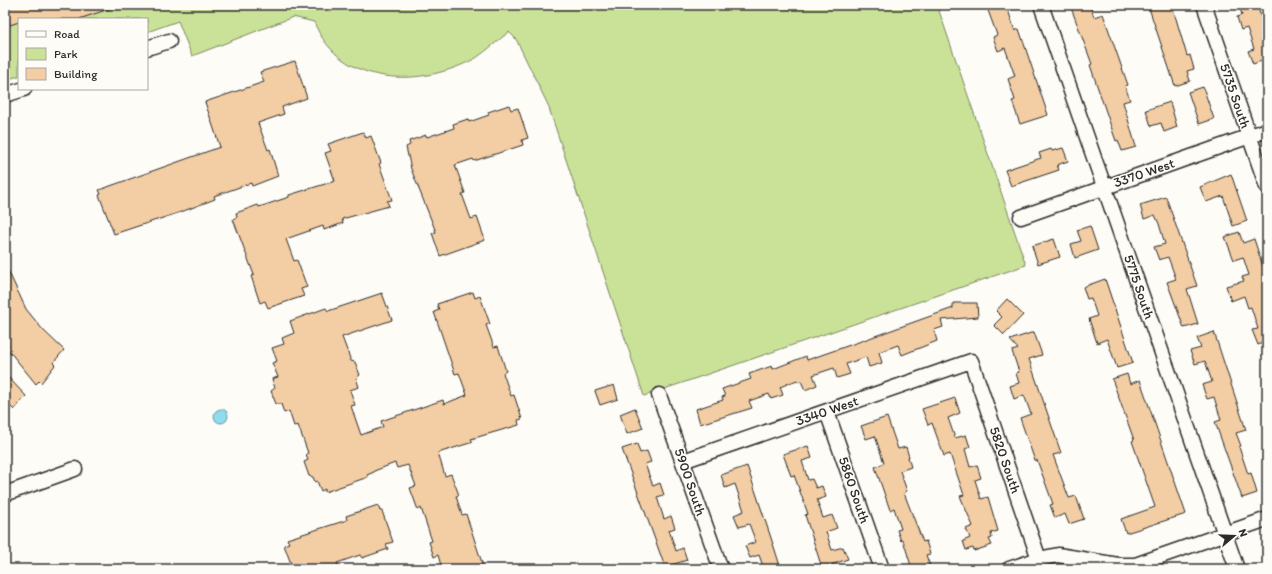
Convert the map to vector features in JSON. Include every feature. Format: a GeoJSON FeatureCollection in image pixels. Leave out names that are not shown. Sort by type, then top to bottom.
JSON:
{"type":"FeatureCollection","features":[{"type":"Feature","properties":{"kind":"street","name":"5775 South"},"geometry":{"type":"LineString","coordinates":[[1041,5],[1236,569]]}},
{"type":"Feature","properties":{"kind":"street","name":"5735 South"},"geometry":{"type":"LineString","coordinates":[[1204,5],[1267,187]]}},
{"type":"Feature","properties":{"kind":"street"},"geometry":{"type":"LineString","coordinates":[[148,48],[170,41]]}},
{"type":"Feature","properties":{"kind":"street"},"geometry":{"type":"LineString","coordinates":[[5,95],[21,90]]}},
{"type":"Feature","properties":{"kind":"street","name":"3370 West"},"geometry":{"type":"LineString","coordinates":[[1021,217],[1267,130]]}},
{"type":"Feature","properties":{"kind":"street","name":"3340 West"},"geometry":{"type":"LineString","coordinates":[[683,461],[971,361]]}},
{"type":"Feature","properties":{"kind":"street","name":"5820 South"},"geometry":{"type":"LineString","coordinates":[[971,361],[1039,559]]}},
{"type":"Feature","properties":{"kind":"street","name":"5900 South"},"geometry":{"type":"LineString","coordinates":[[659,395],[721,569]]}},
{"type":"Feature","properties":{"kind":"street","name":"5860 South"},"geometry":{"type":"LineString","coordinates":[[827,412],[882,569]]}},
{"type":"Feature","properties":{"kind":"street"},"geometry":{"type":"LineString","coordinates":[[5,494],[76,469]]}},
{"type":"Feature","properties":{"kind":"street"},"geometry":{"type":"LineString","coordinates":[[1009,569],[1039,559],[1058,555],[1078,557],[1100,566],[1135,565],[1267,520]]}},
{"type":"Feature","properties":{"kind":"green space"},"geometry":{"type":"Polygon","coordinates":[[[5,5],[937,5],[1026,265],[644,396],[548,105],[516,39],[509,32],[476,58],[454,68],[431,74],[408,77],[384,76],[363,70],[343,60],[326,44],[314,22],[293,17],[192,56],[178,21],[148,32],[148,18],[18,18],[18,76],[5,80],[5,5]]]}},
{"type":"Feature","properties":{"kind":"water"},"geometry":{"type":"Polygon","coordinates":[[[218,409],[224,409],[228,413],[228,419],[224,423],[218,423],[214,419],[214,413],[218,409]]]}},
{"type":"Feature","properties":{"kind":"building"},"geometry":{"type":"Polygon","coordinates":[[[7,5],[115,5],[115,7],[82,18],[18,18],[18,22],[10,25],[5,9],[8,8],[7,5]]]}},
{"type":"Feature","properties":{"kind":"building"},"geometry":{"type":"Polygon","coordinates":[[[986,5],[1004,5],[1006,11],[1008,10],[1015,31],[1019,29],[1048,115],[1020,124],[1012,101],[1015,100],[1008,79],[1015,76],[1005,48],[998,51],[993,37],[997,35],[986,5]]]}},
{"type":"Feature","properties":{"kind":"building"},"geometry":{"type":"Polygon","coordinates":[[[1070,5],[1090,5],[1094,17],[1103,14],[1128,85],[1125,86],[1130,100],[1123,102],[1136,147],[1122,151],[1118,140],[1116,141],[1090,65],[1092,64],[1070,5]]]}},
{"type":"Feature","properties":{"kind":"building"},"geometry":{"type":"Polygon","coordinates":[[[1148,5],[1172,5],[1187,56],[1190,55],[1194,69],[1187,71],[1190,81],[1175,86],[1148,5]]]}},
{"type":"Feature","properties":{"kind":"building"},"geometry":{"type":"Polygon","coordinates":[[[1239,5],[1257,5],[1267,35],[1267,59],[1253,64],[1248,51],[1254,49],[1247,28],[1241,30],[1237,17],[1242,15],[1239,5]]]}},
{"type":"Feature","properties":{"kind":"building"},"geometry":{"type":"Polygon","coordinates":[[[295,61],[307,98],[282,107],[284,114],[258,123],[268,150],[270,149],[278,176],[252,186],[251,183],[214,196],[215,199],[181,212],[114,234],[99,195],[101,194],[99,190],[220,147],[205,102],[264,82],[260,72],[295,61]]]}},
{"type":"Feature","properties":{"kind":"building"},"geometry":{"type":"Polygon","coordinates":[[[1203,87],[1214,119],[1199,124],[1188,92],[1203,87]]]}},
{"type":"Feature","properties":{"kind":"building"},"geometry":{"type":"Polygon","coordinates":[[[1170,102],[1177,127],[1164,132],[1161,123],[1151,126],[1146,110],[1170,102]]]}},
{"type":"Feature","properties":{"kind":"building"},"geometry":{"type":"Polygon","coordinates":[[[509,105],[511,110],[518,108],[528,138],[522,140],[523,145],[474,161],[473,159],[455,165],[465,193],[462,194],[471,219],[477,217],[485,240],[440,256],[432,233],[436,232],[411,169],[406,147],[410,145],[409,141],[454,128],[453,124],[468,119],[469,122],[489,115],[488,112],[509,105]]]}},
{"type":"Feature","properties":{"kind":"building"},"geometry":{"type":"Polygon","coordinates":[[[363,132],[366,138],[371,136],[381,163],[379,164],[392,200],[387,201],[389,206],[342,219],[343,223],[324,230],[323,226],[286,239],[294,261],[297,260],[307,287],[301,289],[304,296],[268,308],[265,301],[260,303],[251,276],[254,275],[233,219],[237,217],[236,213],[258,205],[259,207],[289,197],[289,195],[335,181],[325,153],[331,151],[328,144],[363,132]]]}},
{"type":"Feature","properties":{"kind":"building"},"geometry":{"type":"Polygon","coordinates":[[[1063,148],[1068,161],[1057,165],[1059,170],[1011,186],[1005,170],[1041,158],[1039,153],[1051,149],[1052,151],[1063,148]]]}},
{"type":"Feature","properties":{"kind":"building"},"geometry":{"type":"Polygon","coordinates":[[[1231,174],[1247,221],[1233,226],[1223,196],[1206,202],[1200,187],[1231,174]]]}},
{"type":"Feature","properties":{"kind":"building"},"geometry":{"type":"Polygon","coordinates":[[[1166,197],[1197,286],[1187,289],[1198,324],[1184,328],[1167,282],[1176,279],[1168,257],[1159,260],[1154,247],[1165,244],[1159,224],[1155,215],[1144,219],[1140,205],[1166,197]]]}},
{"type":"Feature","properties":{"kind":"building"},"geometry":{"type":"Polygon","coordinates":[[[1090,226],[1098,250],[1075,258],[1071,244],[1081,241],[1077,230],[1090,226]]]}},
{"type":"Feature","properties":{"kind":"building"},"geometry":{"type":"Polygon","coordinates":[[[1239,232],[1243,243],[1254,239],[1267,279],[1267,351],[1265,352],[1262,343],[1258,345],[1252,330],[1258,329],[1251,307],[1248,308],[1244,296],[1231,301],[1226,286],[1244,281],[1242,277],[1249,275],[1243,257],[1234,260],[1225,237],[1239,232]]]}},
{"type":"Feature","properties":{"kind":"building"},"geometry":{"type":"Polygon","coordinates":[[[1054,239],[1060,257],[1038,264],[1032,246],[1054,239]]]}},
{"type":"Feature","properties":{"kind":"building"},"geometry":{"type":"Polygon","coordinates":[[[5,264],[26,309],[43,330],[64,350],[53,363],[55,365],[41,383],[39,381],[36,384],[5,346],[5,264]]]}},
{"type":"Feature","properties":{"kind":"building"},"geometry":{"type":"Polygon","coordinates":[[[1105,279],[1133,363],[1117,368],[1107,339],[1097,343],[1089,319],[1097,316],[1091,298],[1087,299],[1083,287],[1105,279]]]}},
{"type":"Feature","properties":{"kind":"building"},"geometry":{"type":"Polygon","coordinates":[[[473,292],[475,298],[480,296],[490,324],[486,325],[494,347],[498,346],[506,371],[503,373],[511,396],[514,395],[522,419],[518,420],[519,425],[471,439],[473,442],[438,453],[445,476],[451,474],[459,495],[456,496],[462,515],[466,514],[484,569],[442,569],[438,555],[434,557],[429,542],[432,541],[421,508],[418,510],[410,488],[416,486],[408,465],[397,468],[395,463],[374,471],[367,475],[368,477],[325,492],[325,489],[321,491],[317,481],[315,482],[313,477],[309,476],[304,462],[308,460],[306,454],[308,453],[298,425],[294,426],[289,411],[284,413],[281,404],[276,404],[271,391],[275,388],[272,379],[278,377],[272,363],[277,361],[272,348],[284,344],[282,338],[294,333],[290,321],[326,308],[328,311],[382,293],[392,320],[342,337],[351,361],[355,362],[360,375],[356,378],[359,387],[350,390],[355,405],[351,406],[361,435],[383,427],[381,421],[443,400],[444,404],[467,395],[459,373],[455,374],[434,312],[439,310],[437,304],[473,292]]]}},
{"type":"Feature","properties":{"kind":"building"},"geometry":{"type":"Polygon","coordinates":[[[1007,299],[1023,315],[1004,335],[994,325],[1002,317],[996,311],[1007,299]]]}},
{"type":"Feature","properties":{"kind":"building"},"geometry":{"type":"Polygon","coordinates":[[[953,303],[977,303],[978,317],[941,320],[943,327],[934,330],[937,341],[902,355],[898,345],[879,352],[882,363],[869,367],[866,357],[846,364],[850,374],[837,378],[834,368],[813,375],[817,385],[805,390],[801,381],[798,382],[797,380],[780,387],[783,395],[771,399],[769,394],[749,401],[752,408],[700,424],[696,409],[723,400],[722,397],[725,396],[722,389],[751,379],[749,374],[772,366],[773,369],[806,356],[807,360],[953,308],[953,303]]]}},
{"type":"Feature","properties":{"kind":"building"},"geometry":{"type":"Polygon","coordinates":[[[1034,332],[1042,355],[1029,359],[1061,453],[1053,455],[1069,498],[1076,496],[1084,519],[1069,524],[1065,514],[1055,518],[1050,505],[1053,504],[1037,460],[1035,461],[1020,418],[1031,414],[1024,395],[1014,399],[1010,386],[1019,383],[1016,373],[1019,372],[1012,351],[1018,349],[1010,340],[1034,332]]]}},
{"type":"Feature","properties":{"kind":"building"},"geometry":{"type":"Polygon","coordinates":[[[1214,332],[1246,430],[1236,433],[1248,474],[1251,473],[1257,493],[1242,498],[1215,422],[1221,420],[1214,397],[1207,399],[1202,385],[1212,382],[1205,361],[1195,364],[1190,351],[1201,348],[1197,338],[1214,332]]]}},
{"type":"Feature","properties":{"kind":"building"},"geometry":{"type":"Polygon","coordinates":[[[5,374],[26,396],[14,410],[5,401],[5,374]]]}},
{"type":"Feature","properties":{"kind":"building"},"geometry":{"type":"Polygon","coordinates":[[[1127,374],[1130,384],[1140,380],[1186,514],[1126,533],[1121,519],[1155,507],[1132,441],[1134,440],[1112,379],[1127,374]]]}},
{"type":"Feature","properties":{"kind":"building"},"geometry":{"type":"Polygon","coordinates":[[[614,385],[618,399],[600,405],[595,391],[614,385]]]}},
{"type":"Feature","properties":{"kind":"building"},"geometry":{"type":"Polygon","coordinates":[[[955,398],[960,413],[948,418],[955,438],[966,435],[970,447],[965,449],[970,467],[977,465],[981,478],[975,480],[981,499],[988,497],[998,531],[991,533],[992,538],[989,539],[992,545],[974,551],[973,548],[966,550],[963,541],[970,538],[966,529],[973,526],[960,496],[964,495],[950,454],[944,456],[932,423],[928,425],[922,409],[955,398]]]}},
{"type":"Feature","properties":{"kind":"building"},"geometry":{"type":"Polygon","coordinates":[[[635,408],[643,428],[627,434],[620,414],[635,408]]]}},
{"type":"Feature","properties":{"kind":"building"},"geometry":{"type":"Polygon","coordinates":[[[887,417],[898,449],[906,447],[909,457],[911,467],[900,471],[907,491],[904,493],[923,542],[926,541],[930,554],[926,555],[930,566],[920,569],[912,569],[903,540],[901,541],[897,530],[901,529],[894,508],[890,510],[875,467],[884,463],[875,436],[866,439],[861,426],[887,417]]]}},
{"type":"Feature","properties":{"kind":"building"},"geometry":{"type":"Polygon","coordinates":[[[637,444],[640,453],[647,451],[651,462],[645,464],[653,486],[660,483],[664,495],[657,497],[664,519],[671,516],[675,528],[669,530],[676,551],[683,548],[687,560],[665,567],[622,449],[637,444]]]}},
{"type":"Feature","properties":{"kind":"building"},"geometry":{"type":"Polygon","coordinates":[[[808,446],[812,458],[802,461],[808,480],[812,479],[816,488],[822,486],[826,497],[817,500],[823,518],[832,515],[837,528],[826,532],[832,550],[843,547],[848,559],[822,568],[805,515],[808,514],[794,475],[791,476],[783,454],[808,446]]]}},
{"type":"Feature","properties":{"kind":"building"},"geometry":{"type":"Polygon","coordinates":[[[747,466],[781,569],[764,569],[759,555],[750,558],[745,546],[756,542],[749,524],[739,527],[734,515],[744,511],[735,484],[725,488],[721,475],[747,466]]]}},
{"type":"Feature","properties":{"kind":"building"},"geometry":{"type":"Polygon","coordinates":[[[378,505],[380,511],[382,511],[393,542],[386,544],[388,549],[362,558],[360,555],[337,563],[339,569],[293,569],[284,545],[289,543],[287,539],[347,520],[346,516],[378,505]]]}}]}
